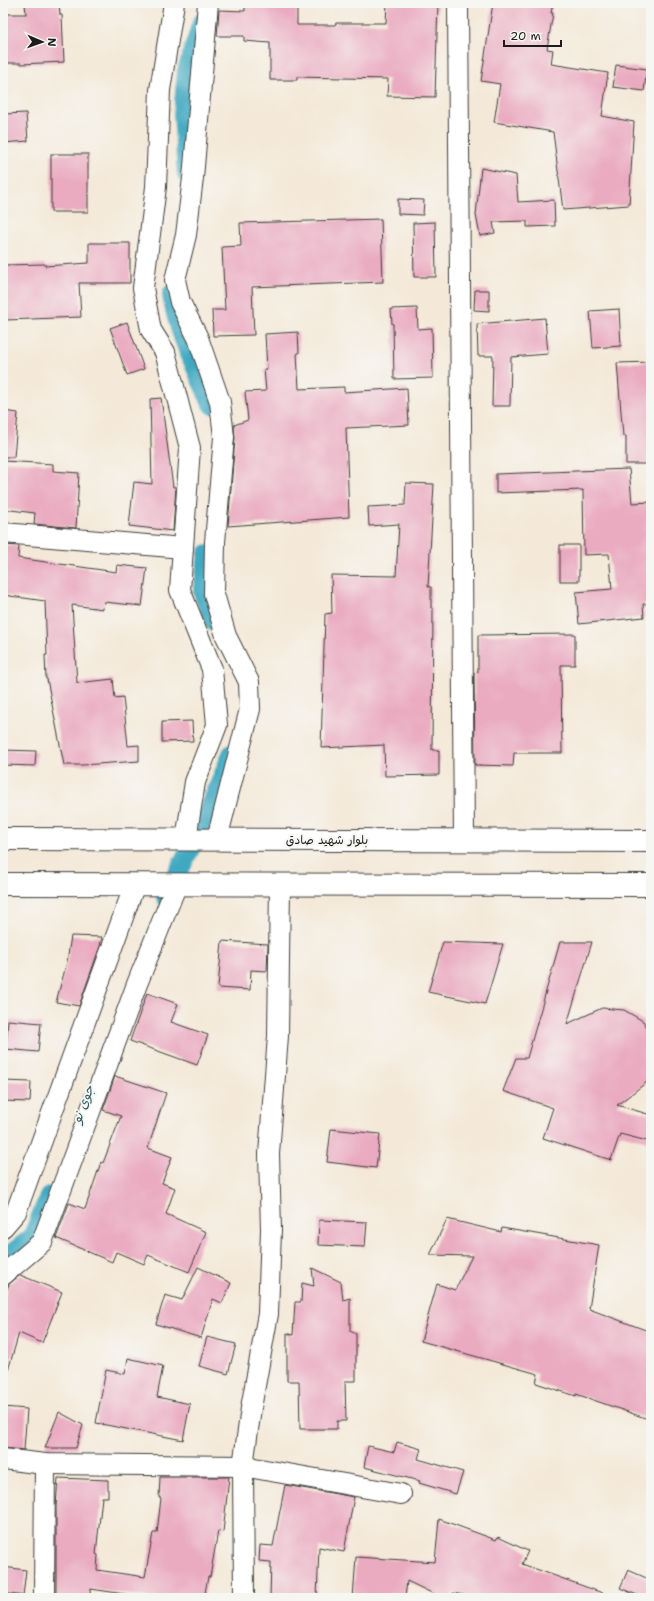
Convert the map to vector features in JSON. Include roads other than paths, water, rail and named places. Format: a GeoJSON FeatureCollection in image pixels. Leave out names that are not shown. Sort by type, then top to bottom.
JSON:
{"type":"FeatureCollection","features":[{"type":"Feature","properties":{"kind":"main road","name":"بلوار شهید صادق"},"geometry":{"type":"LineString","coordinates":[[3,839],[651,841]]}},
{"type":"Feature","properties":{"kind":"main road"},"geometry":{"type":"LineString","coordinates":[[3,884],[651,885]]}},
{"type":"Feature","properties":{"kind":"street"},"geometry":{"type":"LineString","coordinates":[[174,3],[160,90],[156,188],[143,288],[151,330],[165,352],[190,448],[180,590],[212,669],[217,725],[195,782],[186,839]]}},
{"type":"Feature","properties":{"kind":"street"},"geometry":{"type":"LineString","coordinates":[[208,3],[192,186],[186,236],[175,280],[180,302],[198,338],[220,402],[224,437],[215,542],[214,594],[226,636],[249,682],[250,709],[217,839]]}},
{"type":"Feature","properties":{"kind":"street"},"geometry":{"type":"LineString","coordinates":[[458,3],[464,841]]}},
{"type":"Feature","properties":{"kind":"street"},"geometry":{"type":"LineString","coordinates":[[3,533],[183,548]]}},
{"type":"Feature","properties":{"kind":"street"},"geometry":{"type":"LineString","coordinates":[[3,1227],[16,1212],[136,884]]}},
{"type":"Feature","properties":{"kind":"street"},"geometry":{"type":"LineString","coordinates":[[3,1275],[42,1242],[137,984],[177,884]]}},
{"type":"Feature","properties":{"kind":"street"},"geometry":{"type":"LineString","coordinates":[[244,1598],[242,1466],[268,1314],[271,1230],[269,1154],[278,1036],[280,885]]}},
{"type":"Feature","properties":{"kind":"street"},"geometry":{"type":"LineString","coordinates":[[3,1459],[45,1464],[242,1466],[401,1494]]}},
{"type":"Feature","properties":{"kind":"street"},"geometry":{"type":"LineString","coordinates":[[44,1598],[45,1464]]}},
{"type":"Feature","properties":{"kind":"waterway"},"geometry":{"type":"LineString","coordinates":[[187,174],[183,114],[187,71],[202,23]]}},
{"type":"Feature","properties":{"kind":"waterway"},"geometry":{"type":"LineString","coordinates":[[172,294],[178,322],[183,336],[212,404]]}},
{"type":"Feature","properties":{"kind":"waterway"},"geometry":{"type":"LineString","coordinates":[[208,554],[203,592],[214,622]]}},
{"type":"Feature","properties":{"kind":"waterway"},"geometry":{"type":"LineString","coordinates":[[166,897],[209,810],[232,754]]}},
{"type":"Feature","properties":{"kind":"waterway","name":"جوی نو"},"geometry":{"type":"LineString","coordinates":[[3,1260],[32,1238],[49,1197]]}}]}
